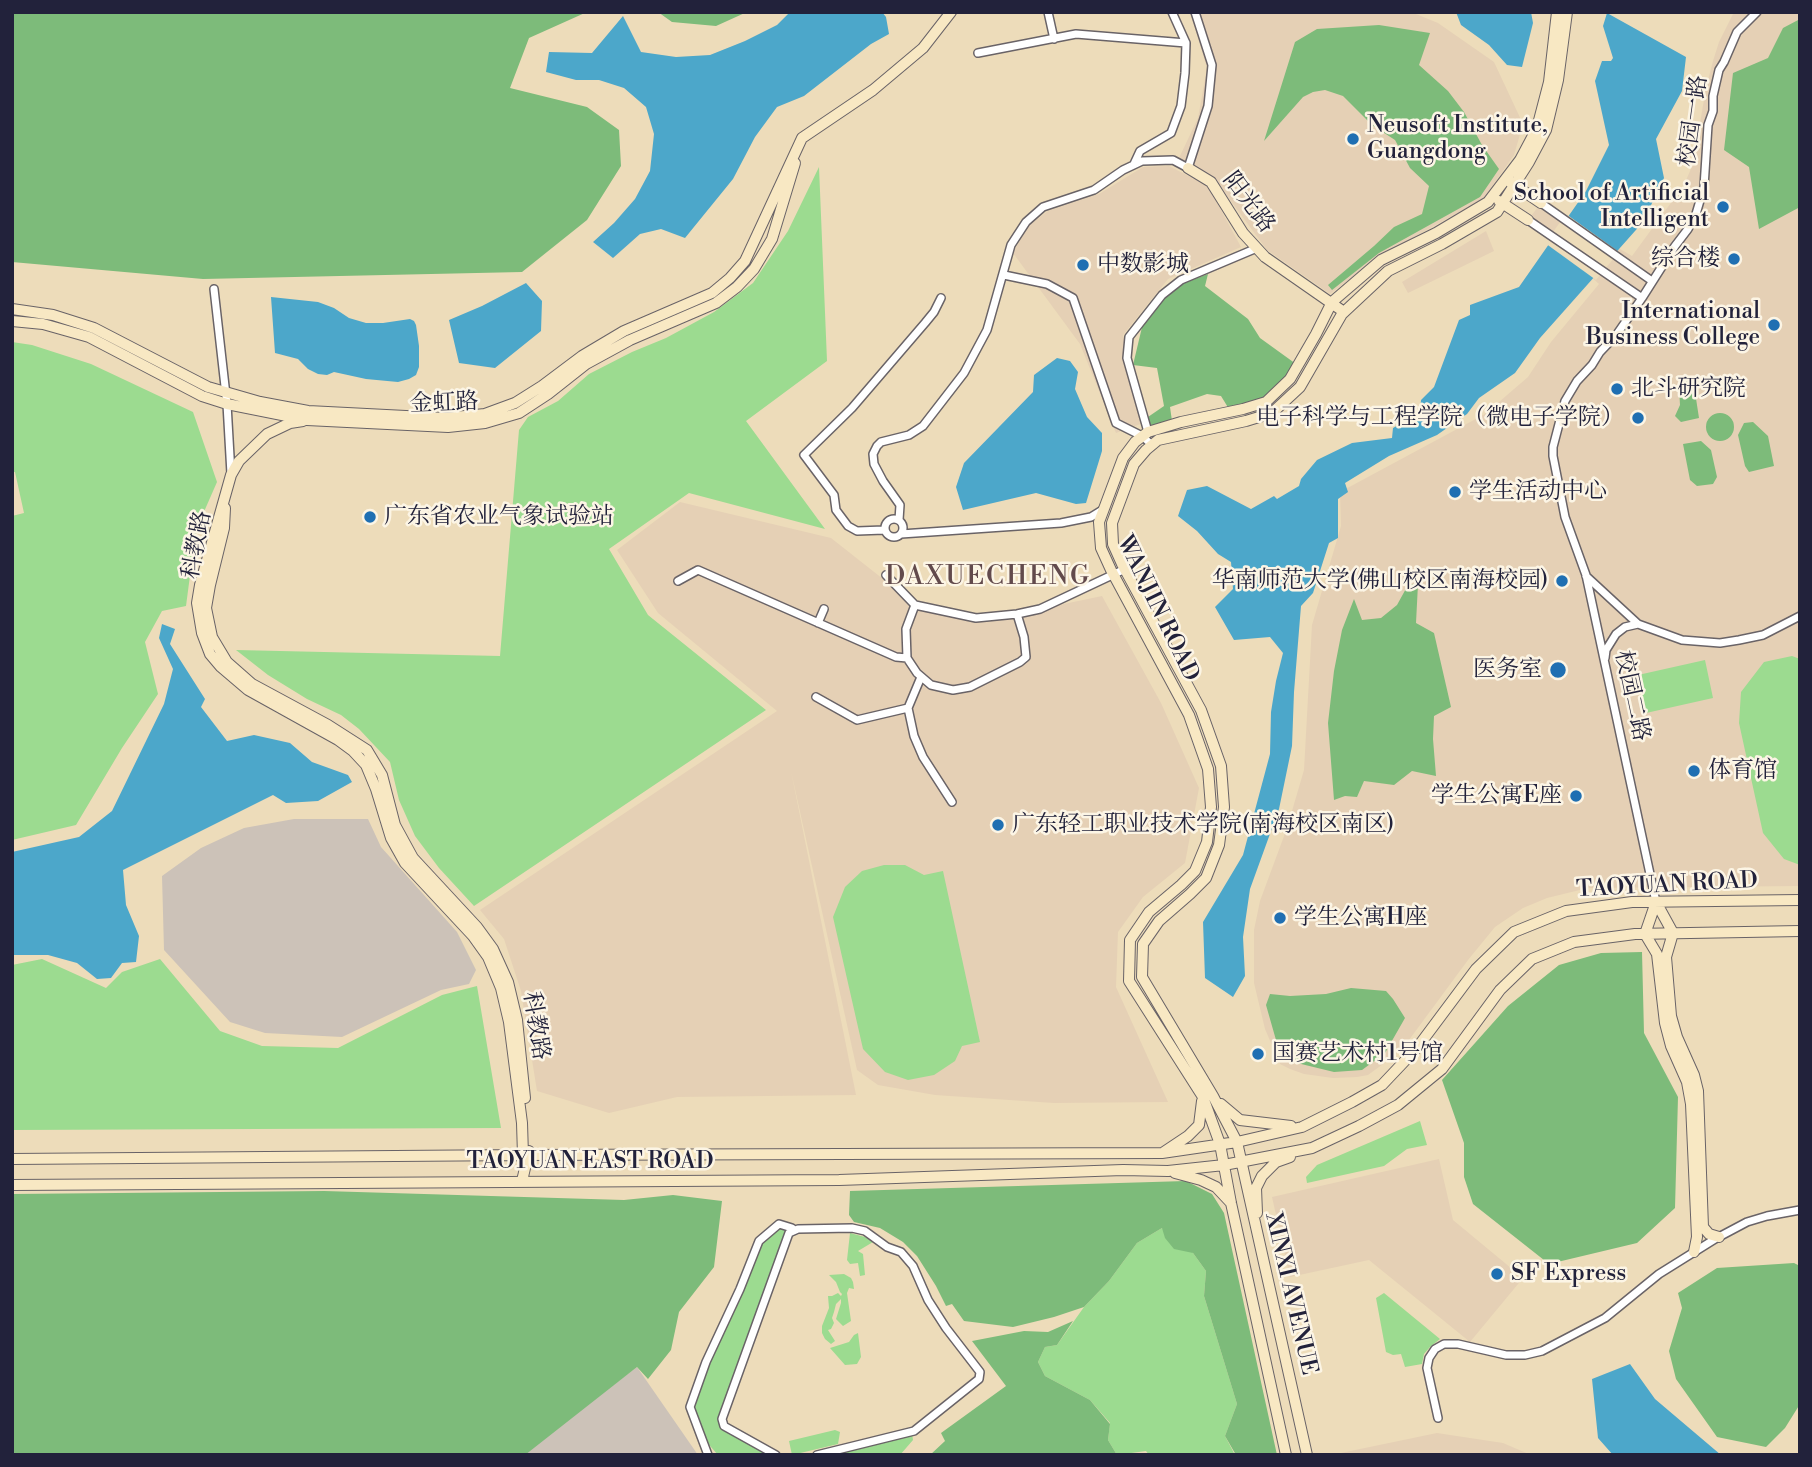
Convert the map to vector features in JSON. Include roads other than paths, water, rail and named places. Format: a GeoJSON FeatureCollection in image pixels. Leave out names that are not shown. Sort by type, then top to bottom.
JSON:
{"type":"FeatureCollection","features":[{"type":"Feature","properties":{"kind":"street"},"geometry":{"type":"LineString","coordinates":[[802,138],[873,90],[923,48],[951,12]]}},
{"type":"Feature","properties":{"kind":"street"},"geometry":{"type":"LineString","coordinates":[[1048,12],[1054,39]]}},
{"type":"Feature","properties":{"kind":"street"},"geometry":{"type":"LineString","coordinates":[[1133,165],[1140,151],[1171,133],[1181,106],[1186,43],[1171,12]]}},
{"type":"Feature","properties":{"kind":"street"},"geometry":{"type":"LineString","coordinates":[[899,520],[900,505],[874,464],[873,454],[881,442],[909,435],[923,426],[964,373],[987,330],[1011,245],[1026,222],[1043,207],[1094,190],[1123,170],[1142,161],[1173,160],[1188,168],[1208,106],[1212,65],[1195,12]]}},
{"type":"Feature","properties":{"kind":"street"},"geometry":{"type":"LineString","coordinates":[[1256,248],[1181,280],[1163,295],[1129,337],[1127,358],[1145,434],[1152,445],[1158,440],[1272,413],[1300,387],[1344,312],[1388,271],[1497,212],[1537,128],[1549,82],[1557,12]]}},
{"type":"Feature","properties":{"kind":"street"},"geometry":{"type":"LineString","coordinates":[[1004,275],[1047,284],[1073,298],[1116,424],[1145,434],[1181,422],[1266,402],[1290,379],[1332,302],[1381,260],[1436,233],[1482,206],[1529,162],[1546,130],[1558,80],[1567,12]]}},
{"type":"Feature","properties":{"kind":"street","name":"校园一路"},"geometry":{"type":"LineString","coordinates":[[1586,575],[1565,517],[1553,456],[1564,401],[1577,381],[1617,334],[1696,214],[1704,187],[1708,125],[1713,111],[1713,96],[1719,70],[1737,32],[1757,12]]}},
{"type":"Feature","properties":{"kind":"street"},"geometry":{"type":"LineString","coordinates":[[978,53],[1076,34],[1186,43]]}},
{"type":"Feature","properties":{"kind":"street","name":"金虹路"},"geometry":{"type":"LineString","coordinates":[[12,309],[53,315],[94,328],[208,387],[260,402],[308,411],[445,418],[485,414],[515,404],[582,356],[624,331],[712,293],[730,278],[745,261],[802,138]]}},
{"type":"Feature","properties":{"kind":"street","name":"金虹路"},"geometry":{"type":"LineString","coordinates":[[12,321],[43,324],[89,337],[202,396],[227,404],[307,420],[448,427],[485,424],[519,413],[586,364],[630,340],[716,303],[737,287],[754,269],[772,239],[802,138]]}},
{"type":"Feature","properties":{"kind":"street","name":"阳光路"},"geometry":{"type":"LineString","coordinates":[[1188,168],[1211,182],[1242,233],[1265,257],[1344,312]]}},
{"type":"Feature","properties":{"kind":"street"},"geometry":{"type":"LineString","coordinates":[[1510,182],[1652,281]]}},
{"type":"Feature","properties":{"kind":"street"},"geometry":{"type":"LineString","coordinates":[[1493,197],[1642,298]]}},
{"type":"Feature","properties":{"kind":"street"},"geometry":{"type":"LineString","coordinates":[[214,289],[226,392],[231,475]]}},
{"type":"Feature","properties":{"kind":"street"},"geometry":{"type":"LineString","coordinates":[[884,530],[857,531],[848,526],[836,510],[834,495],[804,455],[852,408],[934,312],[941,298]]}},
{"type":"Feature","properties":{"kind":"street"},"geometry":{"type":"LineString","coordinates":[[231,475],[239,461],[267,434],[307,420]]}},
{"type":"Feature","properties":{"kind":"street","name":"WANJIN ROAD"},"geometry":{"type":"LineString","coordinates":[[1145,434],[1122,458],[1099,522],[1101,548],[1189,715],[1208,769],[1211,807],[1207,842],[1195,871],[1149,912],[1130,940],[1129,981],[1237,1142]]}},
{"type":"Feature","properties":{"kind":"street","name":"WANJIN ROAD"},"geometry":{"type":"LineString","coordinates":[[1152,445],[1134,464],[1112,523],[1113,544],[1201,710],[1221,766],[1224,807],[1219,845],[1206,878],[1159,921],[1143,944],[1142,977],[1208,1096],[1220,1144]]}},
{"type":"Feature","properties":{"kind":"street","name":"科教路"},"geometry":{"type":"LineString","coordinates":[[231,475],[226,494],[224,528],[209,585],[206,608],[212,637],[227,662],[252,684],[328,725],[367,750],[382,775],[395,825],[413,858],[477,927],[493,949],[508,982],[517,1020],[528,1125],[522,1181]]}},
{"type":"Feature","properties":{"kind":"street"},"geometry":{"type":"LineString","coordinates":[[884,530],[893,538],[901,534],[1061,523],[1091,517],[1104,509]]}},
{"type":"Feature","properties":{"kind":"street"},"geometry":{"type":"LineString","coordinates":[[884,530],[887,521],[899,520],[903,525],[901,534]]}},
{"type":"Feature","properties":{"kind":"street"},"geometry":{"type":"LineString","coordinates":[[886,575],[915,605],[976,618],[1040,609],[1125,569]]}},
{"type":"Feature","properties":{"kind":"street"},"geometry":{"type":"LineString","coordinates":[[678,581],[698,570],[897,657],[907,658]]}},
{"type":"Feature","properties":{"kind":"street"},"geometry":{"type":"LineString","coordinates":[[1586,575],[1638,624],[1682,640],[1720,643],[1763,635],[1800,616]]}},
{"type":"Feature","properties":{"kind":"street","name":"校园二路"},"geometry":{"type":"LineString","coordinates":[[1586,575],[1656,902]]}},
{"type":"Feature","properties":{"kind":"street"},"geometry":{"type":"LineString","coordinates":[[915,605],[906,629],[907,658],[917,673],[931,685],[953,690],[970,687],[1026,657],[1024,637],[1017,614]]}},
{"type":"Feature","properties":{"kind":"street"},"geometry":{"type":"LineString","coordinates":[[818,623],[824,610]]}},
{"type":"Feature","properties":{"kind":"street"},"geometry":{"type":"LineString","coordinates":[[1604,663],[1606,650],[1616,634],[1625,627],[1638,624]]}},
{"type":"Feature","properties":{"kind":"street"},"geometry":{"type":"LineString","coordinates":[[922,677],[908,708],[914,736],[923,757],[952,802]]}},
{"type":"Feature","properties":{"kind":"street"},"geometry":{"type":"LineString","coordinates":[[816,697],[857,720],[908,708]]}},
{"type":"Feature","properties":{"kind":"street","name":"TAOYUAN ROAD"},"geometry":{"type":"LineString","coordinates":[[1162,1153],[1237,1142],[1302,1127],[1382,1085],[1417,1048],[1476,969],[1514,932],[1566,911],[1632,902],[1800,900]]}},
{"type":"Feature","properties":{"kind":"street"},"geometry":{"type":"LineString","coordinates":[[1656,902],[1672,933],[1666,957],[1671,1016],[1698,1091],[1703,1227],[1709,1234],[1719,1237]]}},
{"type":"Feature","properties":{"kind":"street"},"geometry":{"type":"LineString","coordinates":[[1656,902],[1645,934],[1657,954],[1665,1023],[1671,1046],[1687,1082],[1691,1104],[1697,1237],[1694,1252]]}},
{"type":"Feature","properties":{"kind":"street","name":"TAOYUAN ROAD"},"geometry":{"type":"LineString","coordinates":[[1168,1171],[1224,1165],[1312,1148],[1398,1105],[1442,1069],[1500,990],[1532,959],[1574,942],[1645,934],[1800,931]]}},
{"type":"Feature","properties":{"kind":"street"},"geometry":{"type":"LineString","coordinates":[[1162,1153],[1188,1136],[1199,1125],[1208,1096],[1241,1120],[1302,1127]]}},
{"type":"Feature","properties":{"kind":"street","name":"XINXI AVENUE"},"geometry":{"type":"LineString","coordinates":[[1237,1142],[1307,1455]]}},
{"type":"Feature","properties":{"kind":"street","name":"XINXI AVENUE"},"geometry":{"type":"LineString","coordinates":[[1220,1144],[1286,1455]]}},
{"type":"Feature","properties":{"kind":"street"},"geometry":{"type":"LineString","coordinates":[[1257,1234],[1256,1188],[1262,1176],[1276,1162],[1312,1148]]}},
{"type":"Feature","properties":{"kind":"street","name":"TAOYUAN EAST ROAD"},"geometry":{"type":"LineString","coordinates":[[12,1159],[526,1154],[1162,1153]]}},
{"type":"Feature","properties":{"kind":"street"},"geometry":{"type":"LineString","coordinates":[[1168,1171],[1216,1187],[1231,1203]]}},
{"type":"Feature","properties":{"kind":"street","name":"TAOYUAN EAST ROAD"},"geometry":{"type":"LineString","coordinates":[[12,1185],[839,1180],[1168,1171]]}},
{"type":"Feature","properties":{"kind":"street"},"geometry":{"type":"LineString","coordinates":[[1438,1418],[1427,1368],[1435,1349],[1444,1343],[1506,1354],[1525,1355],[1542,1351],[1605,1318],[1659,1273],[1719,1237],[1747,1222],[1800,1210]]}},
{"type":"Feature","properties":{"kind":"street"},"geometry":{"type":"LineString","coordinates":[[708,1455],[690,1407],[706,1362],[759,1241],[779,1224],[792,1228]]}},
{"type":"Feature","properties":{"kind":"street"},"geometry":{"type":"LineString","coordinates":[[776,1455],[724,1426],[722,1419],[789,1233],[798,1229],[852,1227],[866,1231],[887,1247],[901,1252],[913,1266],[928,1300],[980,1371],[979,1379],[914,1431],[817,1455]]}},
{"type":"Feature","properties":{"kind":"water"},"geometry":{"type":"Polygon","coordinates":[[[790,12],[882,12],[886,17],[889,34],[871,44],[804,96],[777,107],[755,137],[733,179],[685,238],[661,229],[640,234],[613,258],[593,242],[635,199],[650,171],[654,134],[646,107],[624,88],[599,80],[576,80],[546,72],[549,52],[592,53],[623,16],[641,52],[676,57],[710,55],[777,25],[790,12]]]}},
{"type":"Feature","properties":{"kind":"water"},"geometry":{"type":"Polygon","coordinates":[[[1456,12],[1531,12],[1533,23],[1522,67],[1507,65],[1489,45],[1461,25],[1456,12]]]}},
{"type":"Feature","properties":{"kind":"water"},"geometry":{"type":"Polygon","coordinates":[[[1607,13],[1686,57],[1682,91],[1656,139],[1664,178],[1643,222],[1540,338],[1515,373],[1479,398],[1467,414],[1437,435],[1389,456],[1345,483],[1348,492],[1338,499],[1338,538],[1329,543],[1313,593],[1301,606],[1292,746],[1279,809],[1250,889],[1243,937],[1245,976],[1233,997],[1205,978],[1203,922],[1243,855],[1270,754],[1271,712],[1283,653],[1270,637],[1234,640],[1215,607],[1233,589],[1231,562],[1218,554],[1197,531],[1178,516],[1187,490],[1207,486],[1251,509],[1274,496],[1277,499],[1299,486],[1301,479],[1317,460],[1352,443],[1392,438],[1393,428],[1420,413],[1421,400],[1434,387],[1459,320],[1470,315],[1470,305],[1519,287],[1586,191],[1609,145],[1595,81],[1602,61],[1611,61],[1613,58],[1603,26],[1607,13]]]}},
{"type":"Feature","properties":{"kind":"water"},"geometry":{"type":"Polygon","coordinates":[[[526,283],[542,301],[541,331],[495,368],[459,363],[449,320],[526,283]]]}},
{"type":"Feature","properties":{"kind":"water"},"geometry":{"type":"Polygon","coordinates":[[[271,297],[318,302],[349,318],[366,323],[410,319],[414,321],[419,346],[419,367],[416,375],[398,382],[334,372],[327,375],[318,374],[298,359],[275,353],[271,297]]]}},
{"type":"Feature","properties":{"kind":"water"},"geometry":{"type":"Polygon","coordinates":[[[1057,358],[1070,361],[1078,372],[1075,389],[1087,417],[1102,433],[1102,451],[1086,503],[1076,504],[1036,493],[963,510],[956,487],[964,463],[1033,392],[1034,375],[1057,358]]]}},
{"type":"Feature","properties":{"kind":"water"},"geometry":{"type":"Polygon","coordinates":[[[162,624],[175,629],[170,644],[205,699],[201,707],[227,741],[254,735],[290,743],[312,762],[348,775],[352,782],[318,801],[286,803],[273,795],[123,870],[126,905],[139,936],[136,962],[122,963],[111,978],[97,979],[77,963],[48,955],[12,955],[12,852],[79,837],[112,811],[164,704],[173,669],[159,638],[162,624]]]}},
{"type":"Feature","properties":{"kind":"water"},"geometry":{"type":"Polygon","coordinates":[[[1630,1364],[1655,1399],[1721,1455],[1613,1455],[1598,1438],[1592,1379],[1630,1364]]]}},
{"type":"Feature","properties":{"kind":"place","name":"Neusoft Institute, Guangdong"},"geometry":{"type":"Point","coordinates":[1353,139]}},
{"type":"Feature","properties":{"kind":"place","name":"School of Artificial Intelligent"},"geometry":{"type":"Point","coordinates":[1723,207]}},
{"type":"Feature","properties":{"kind":"place","name":"综合楼"},"geometry":{"type":"Point","coordinates":[1734,259]}},
{"type":"Feature","properties":{"kind":"place","name":"中数影城"},"geometry":{"type":"Point","coordinates":[1083,265]}},
{"type":"Feature","properties":{"kind":"place","name":"International Business College"},"geometry":{"type":"Point","coordinates":[1774,325]}},
{"type":"Feature","properties":{"kind":"place","name":"北斗研究院"},"geometry":{"type":"Point","coordinates":[1617,389]}},
{"type":"Feature","properties":{"kind":"place","name":"电子科学与工程学院（微电子学院）"},"geometry":{"type":"Point","coordinates":[1638,418]}},
{"type":"Feature","properties":{"kind":"place","name":"学生活动中心"},"geometry":{"type":"Point","coordinates":[1455,492]}},
{"type":"Feature","properties":{"kind":"place","name":"广东省农业气象试验站"},"geometry":{"type":"Point","coordinates":[370,517]}},
{"type":"Feature","properties":{"kind":"place","name":"华南师范大学(佛山校区南海校园)"},"geometry":{"type":"Point","coordinates":[1562,581]}},
{"type":"Feature","properties":{"kind":"place","name":"医务室"},"geometry":{"type":"Point","coordinates":[1558,670]}},
{"type":"Feature","properties":{"kind":"place","name":"体育馆"},"geometry":{"type":"Point","coordinates":[1694,771]}},
{"type":"Feature","properties":{"kind":"place","name":"学生公寓E座"},"geometry":{"type":"Point","coordinates":[1576,796]}},
{"type":"Feature","properties":{"kind":"place","name":"广东轻工职业技术学院(南海校区南区)"},"geometry":{"type":"Point","coordinates":[998,825]}},
{"type":"Feature","properties":{"kind":"place","name":"学生公寓H座"},"geometry":{"type":"Point","coordinates":[1280,918]}},
{"type":"Feature","properties":{"kind":"place","name":"国赛艺术村1号馆"},"geometry":{"type":"Point","coordinates":[1258,1054]}},
{"type":"Feature","properties":{"kind":"place","name":"SF Express"},"geometry":{"type":"Point","coordinates":[1497,1274]}},
{"type":"Feature","properties":{"kind":"district","name":"DAXUECHENG"},"geometry":{"type":"Point","coordinates":[988,578]}}]}
